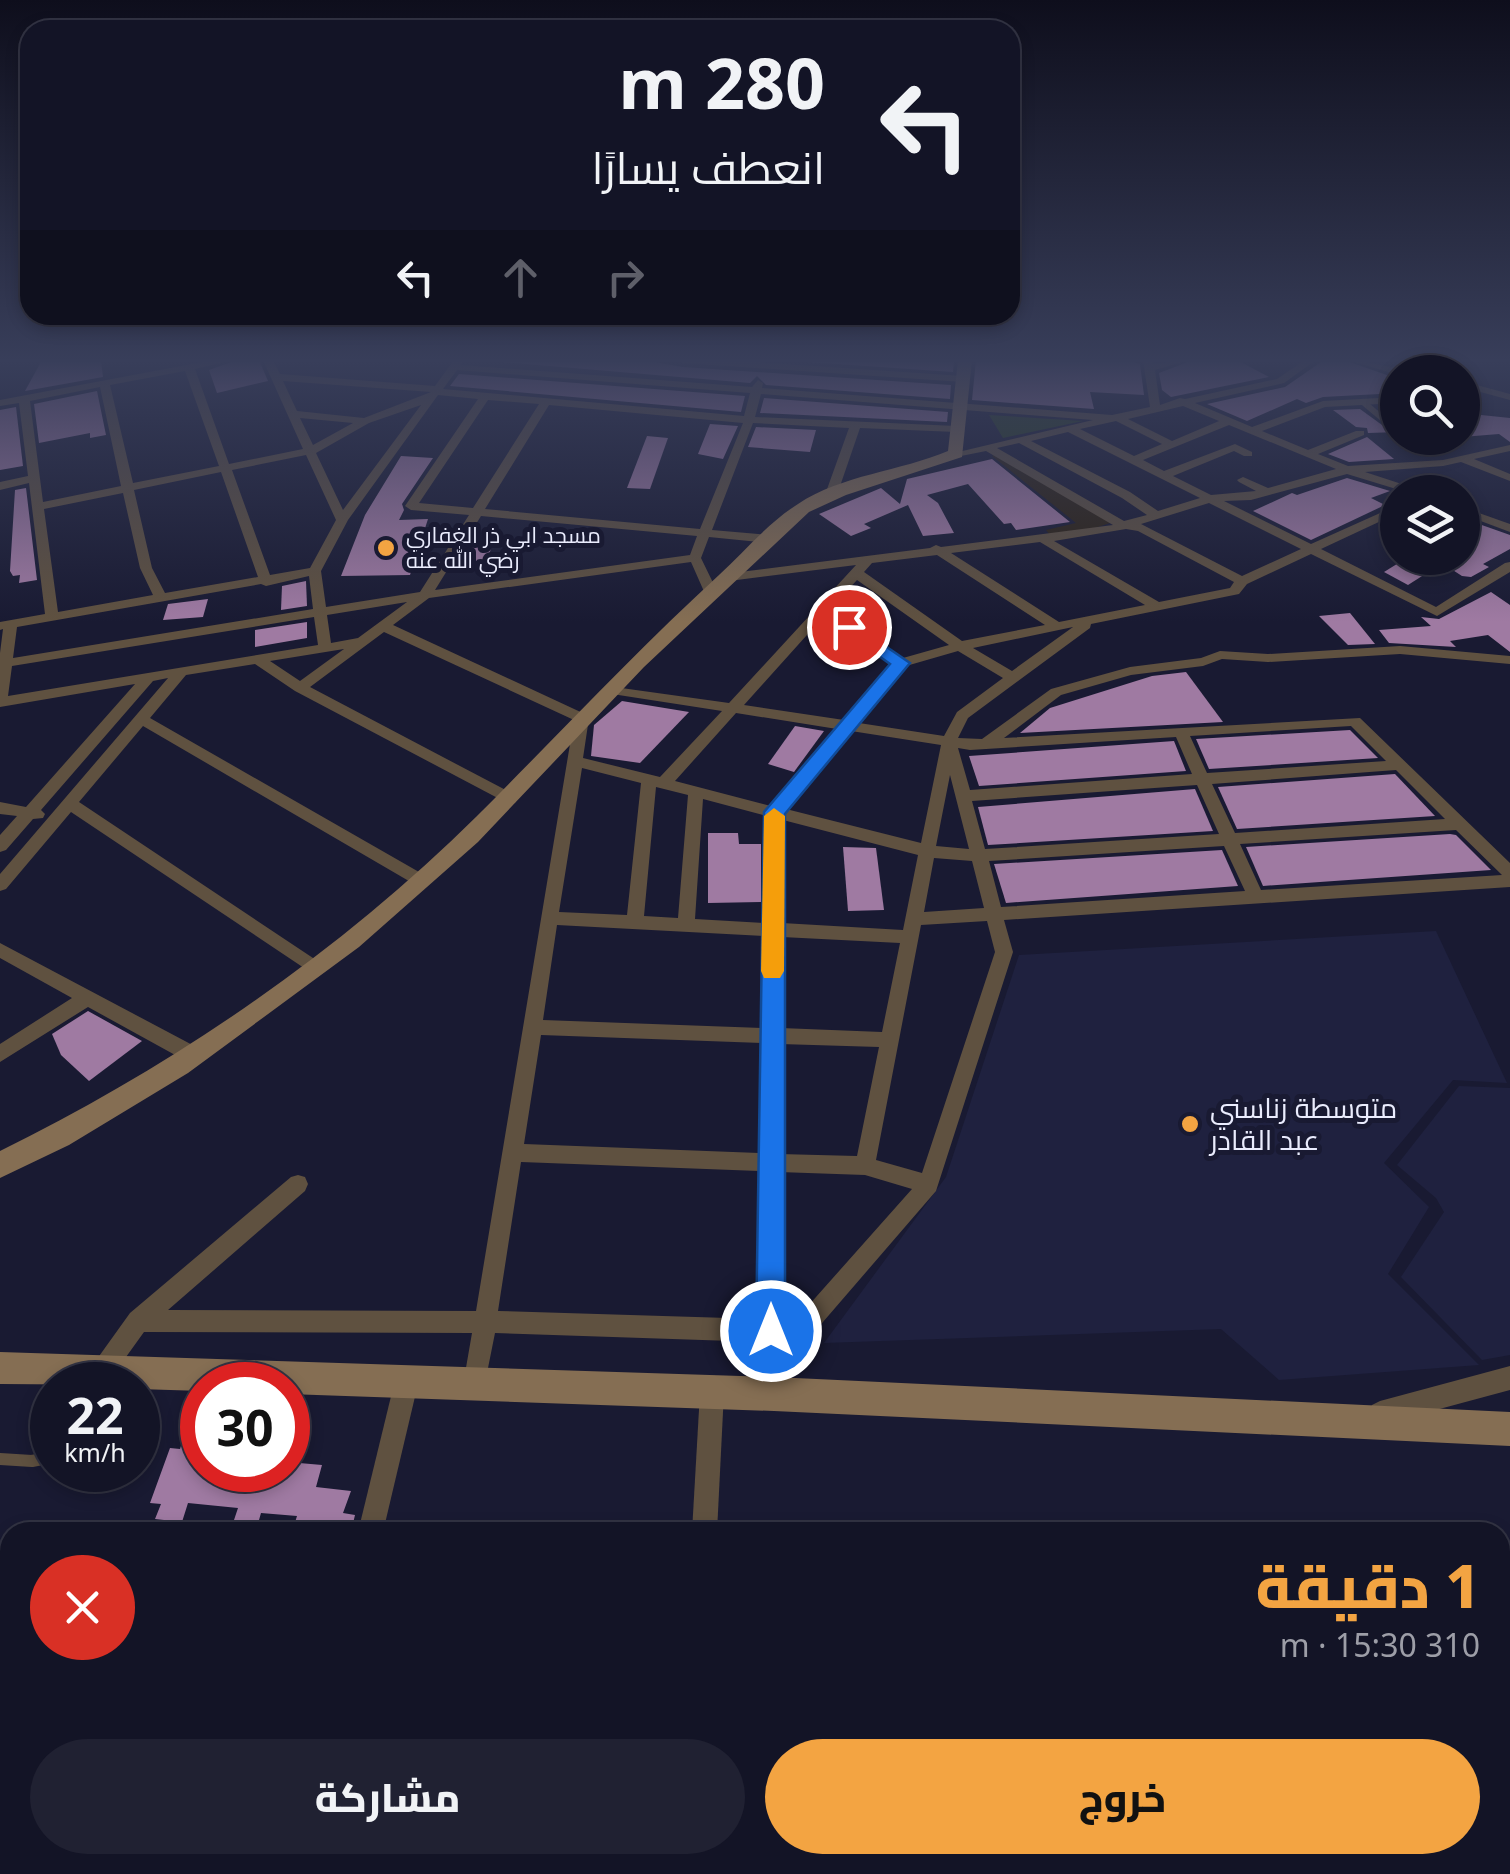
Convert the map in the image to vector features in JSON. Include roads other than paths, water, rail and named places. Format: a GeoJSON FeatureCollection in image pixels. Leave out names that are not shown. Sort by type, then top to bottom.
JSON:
{"type":"FeatureCollection","features":[{"type":"Feature","properties":{"kind":"street"},"geometry":{"type":"LineString","coordinates":[[31,447],[52,618]]}},
{"type":"Feature","properties":{"kind":"street"},"geometry":{"type":"LineString","coordinates":[[118,447],[146,568],[160,599]]}},
{"type":"Feature","properties":{"kind":"street"},"geometry":{"type":"LineString","coordinates":[[217,447],[266,582]]}},
{"type":"Feature","properties":{"kind":"street"},"geometry":{"type":"LineString","coordinates":[[40,506],[317,447]]}},
{"type":"Feature","properties":{"kind":"street"},"geometry":{"type":"LineString","coordinates":[[325,647],[315,570],[342,520],[395,447]]}},
{"type":"Feature","properties":{"kind":"street"},"geometry":{"type":"LineString","coordinates":[[450,447],[410,506],[768,540]]}},
{"type":"Feature","properties":{"kind":"street"},"geometry":{"type":"LineString","coordinates":[[300,688],[425,594],[518,447]]}},
{"type":"Feature","properties":{"kind":"street"},"geometry":{"type":"LineString","coordinates":[[696,558],[737,447]]}},
{"type":"Feature","properties":{"kind":"street"},"geometry":{"type":"LineString","coordinates":[[832,492],[847,447]]}},
{"type":"Feature","properties":{"kind":"street"},"geometry":{"type":"LineString","coordinates":[[956,447],[956,454]]}},
{"type":"Feature","properties":{"kind":"street"},"geometry":{"type":"LineString","coordinates":[[0,1165],[75,1127],[193,1055],[313,967],[420,880],[509,799],[612,688],[803,508],[832,492],[935,464],[956,454],[996,447]]}},
{"type":"Feature","properties":{"kind":"street"},"geometry":{"type":"LineString","coordinates":[[1037,447],[1154,514]]}},
{"type":"Feature","properties":{"kind":"street"},"geometry":{"type":"LineString","coordinates":[[1110,447],[1437,612],[1510,566]]}},
{"type":"Feature","properties":{"kind":"street"},"geometry":{"type":"LineString","coordinates":[[1134,460],[1165,447]]}},
{"type":"Feature","properties":{"kind":"street"},"geometry":{"type":"LineString","coordinates":[[1183,447],[1206,456]]}},
{"type":"Feature","properties":{"kind":"street"},"geometry":{"type":"LineString","coordinates":[[1165,475],[1233,447]]}},
{"type":"Feature","properties":{"kind":"street"},"geometry":{"type":"LineString","coordinates":[[1235,447],[1248,454]]}},
{"type":"Feature","properties":{"kind":"street"},"geometry":{"type":"LineString","coordinates":[[1293,447],[1380,481]]}},
{"type":"Feature","properties":{"kind":"street"},"geometry":{"type":"LineString","coordinates":[[1308,454],[1325,447]]}},
{"type":"Feature","properties":{"kind":"street"},"geometry":{"type":"LineString","coordinates":[[1417,475],[1444,463],[1510,448]]}},
{"type":"Feature","properties":{"kind":"street"},"geometry":{"type":"LineString","coordinates":[[990,449],[1120,524],[1142,528],[1242,581]]}},
{"type":"Feature","properties":{"kind":"street"},"geometry":{"type":"LineString","coordinates":[[313,450],[342,520]]}},
{"type":"Feature","properties":{"kind":"street"},"geometry":{"type":"LineString","coordinates":[[1462,458],[1510,478]]}},
{"type":"Feature","properties":{"kind":"street"},"geometry":{"type":"LineString","coordinates":[[720,585],[936,549],[1110,530],[1212,498],[1267,492],[1347,470],[1444,463]]}},
{"type":"Feature","properties":{"kind":"street"},"geometry":{"type":"LineString","coordinates":[[1053,485],[1080,471]]}},
{"type":"Feature","properties":{"kind":"street"},"geometry":{"type":"LineString","coordinates":[[0,486],[36,478]]}},
{"type":"Feature","properties":{"kind":"street"},"geometry":{"type":"LineString","coordinates":[[1243,480],[1267,492]]}},
{"type":"Feature","properties":{"kind":"street"},"geometry":{"type":"LineString","coordinates":[[774,1394],[769,1164],[774,812],[901,663],[960,646],[1234,591],[1242,581],[1380,517]]}},
{"type":"Feature","properties":{"kind":"street"},"geometry":{"type":"LineString","coordinates":[[1480,517],[1510,528]]}},
{"type":"Feature","properties":{"kind":"street"},"geometry":{"type":"LineString","coordinates":[[1042,539],[1158,608]]}},
{"type":"Feature","properties":{"kind":"street"},"geometry":{"type":"LineString","coordinates":[[936,549],[1058,627]]}},
{"type":"Feature","properties":{"kind":"street"},"geometry":{"type":"LineString","coordinates":[[3,663],[425,594],[696,558]]}},
{"type":"Feature","properties":{"kind":"street"},"geometry":{"type":"LineString","coordinates":[[696,558],[720,585]]}},
{"type":"Feature","properties":{"kind":"street"},"geometry":{"type":"LineString","coordinates":[[635,923],[656,782],[732,707],[867,561]]}},
{"type":"Feature","properties":{"kind":"street"},"geometry":{"type":"LineString","coordinates":[[315,570],[266,582],[6,625],[0,702],[362,642]]}},
{"type":"Feature","properties":{"kind":"street"},"geometry":{"type":"LineString","coordinates":[[856,573],[1013,678]]}},
{"type":"Feature","properties":{"kind":"street"},"geometry":{"type":"LineString","coordinates":[[823,608],[901,663]]}},
{"type":"Feature","properties":{"kind":"street"},"geometry":{"type":"LineString","coordinates":[[865,1166],[949,741],[962,715],[1090,621]]}},
{"type":"Feature","properties":{"kind":"street"},"geometry":{"type":"LineString","coordinates":[[383,626],[582,718]]}},
{"type":"Feature","properties":{"kind":"street"},"geometry":{"type":"LineString","coordinates":[[986,744],[1056,692],[1130,672],[1204,662],[1220,656],[1268,658],[1400,650],[1510,660]]}},
{"type":"Feature","properties":{"kind":"street"},"geometry":{"type":"LineString","coordinates":[[257,658],[300,688],[509,799]]}},
{"type":"Feature","properties":{"kind":"street"},"geometry":{"type":"LineString","coordinates":[[0,885],[182,671]]}},
{"type":"Feature","properties":{"kind":"street"},"geometry":{"type":"LineString","coordinates":[[0,846],[149,677]]}},
{"type":"Feature","properties":{"kind":"street"},"geometry":{"type":"LineString","coordinates":[[612,688],[986,744],[1354,721],[1510,873]]}},
{"type":"Feature","properties":{"kind":"street"},"geometry":{"type":"LineString","coordinates":[[475,1386],[582,718]]}},
{"type":"Feature","properties":{"kind":"street"},"geometry":{"type":"LineString","coordinates":[[142,719],[420,880]]}},
{"type":"Feature","properties":{"kind":"street"},"geometry":{"type":"LineString","coordinates":[[1181,732],[1256,898]]}},
{"type":"Feature","properties":{"kind":"street"},"geometry":{"type":"LineString","coordinates":[[775,1360],[929,1184],[1004,952],[949,741]]}},
{"type":"Feature","properties":{"kind":"street"},"geometry":{"type":"LineString","coordinates":[[575,762],[927,851],[978,856],[1460,824]]}},
{"type":"Feature","properties":{"kind":"street"},"geometry":{"type":"LineString","coordinates":[[963,796],[1399,765]]}},
{"type":"Feature","properties":{"kind":"street"},"geometry":{"type":"LineString","coordinates":[[686,926],[696,792]]}},
{"type":"Feature","properties":{"kind":"street"},"geometry":{"type":"LineString","coordinates":[[0,808],[64,811],[313,967]]}},
{"type":"Feature","properties":{"kind":"street"},"geometry":{"type":"LineString","coordinates":[[550,918],[773,931],[912,928],[994,914],[1510,882]]}},
{"type":"Feature","properties":{"kind":"street"},"geometry":{"type":"LineString","coordinates":[[0,950],[193,1055]]}},
{"type":"Feature","properties":{"kind":"street"},"geometry":{"type":"LineString","coordinates":[[0,1054],[87,998]]}},
{"type":"Feature","properties":{"kind":"street"},"geometry":{"type":"LineString","coordinates":[[532,1027],[890,1040]]}},
{"type":"Feature","properties":{"kind":"street"},"geometry":{"type":"LineString","coordinates":[[512,1153],[865,1166],[929,1184]]}},
{"type":"Feature","properties":{"kind":"street"},"geometry":{"type":"LineString","coordinates":[[109,1362],[138,1321],[298,1184]]}},
{"type":"Feature","properties":{"kind":"street"},"geometry":{"type":"LineString","coordinates":[[138,1321],[487,1322],[771,1331]]}},
{"type":"Feature","properties":{"kind":"street"},"geometry":{"type":"LineString","coordinates":[[0,1368],[30,1370]]}},
{"type":"Feature","properties":{"kind":"street"},"geometry":{"type":"LineString","coordinates":[[1348,1422],[1510,1378]]}},
{"type":"Feature","properties":{"kind":"street"},"geometry":{"type":"LineString","coordinates":[[160,1382],[774,1394],[1510,1429]]}},
{"type":"Feature","properties":{"kind":"street"},"geometry":{"type":"LineString","coordinates":[[372,1522],[406,1384]]}},
{"type":"Feature","properties":{"kind":"street"},"geometry":{"type":"LineString","coordinates":[[705,1522],[712,1392]]}},
{"type":"Feature","properties":{"kind":"lane"},"geometry":{"type":"LineString","coordinates":[[0,1459],[30,1461]]}},
{"type":"Feature","properties":{"kind":"place","name":"مسجد ابي ذر الغفاري رضي الله عنه"},"geometry":{"type":"Point","coordinates":[386,548]}},
{"type":"Feature","properties":{"kind":"place","name":"متوسطة زناسني عبد القادر"},"geometry":{"type":"Point","coordinates":[1190,1124]}}]}
